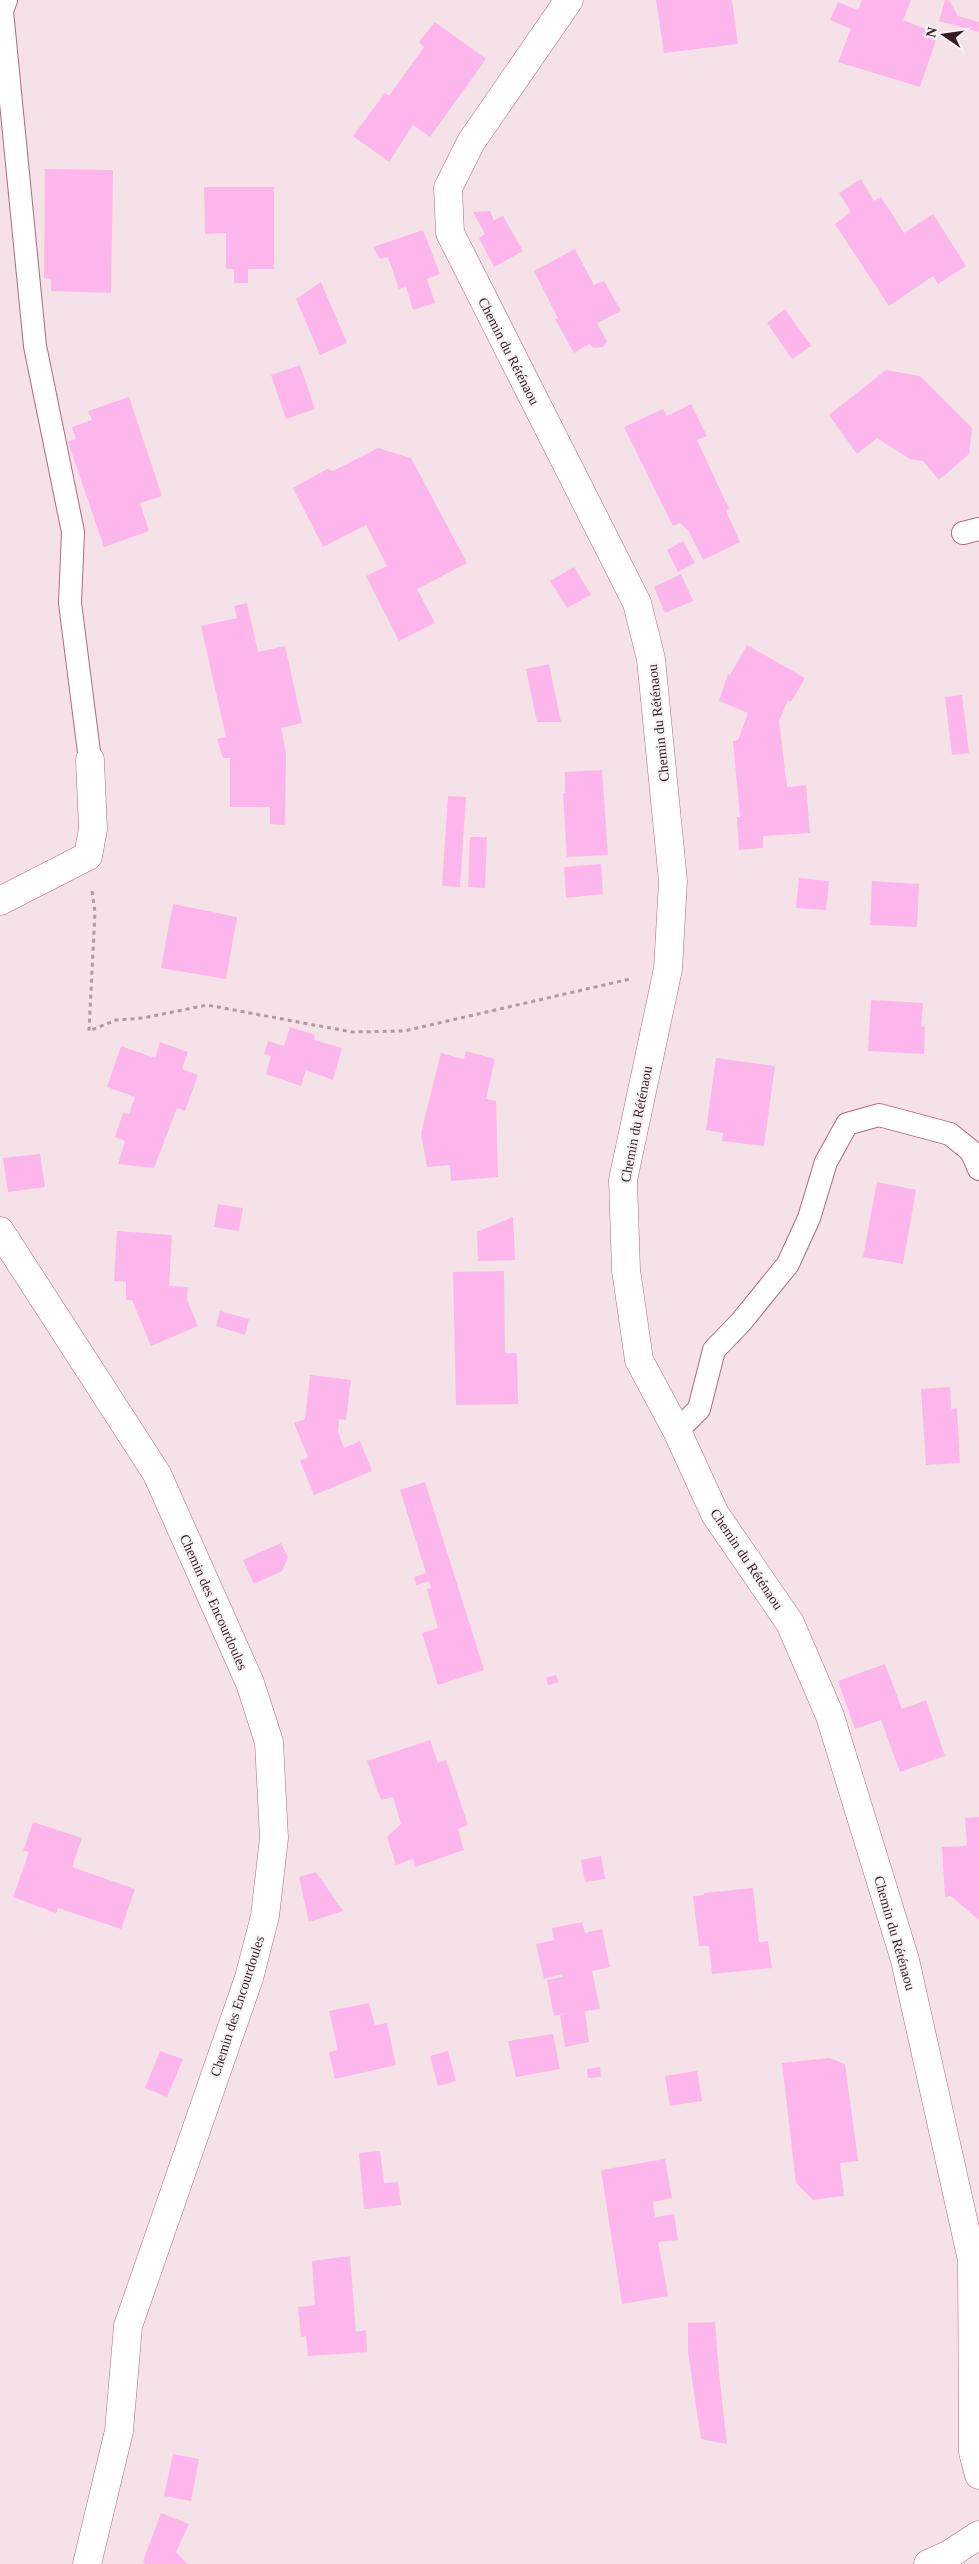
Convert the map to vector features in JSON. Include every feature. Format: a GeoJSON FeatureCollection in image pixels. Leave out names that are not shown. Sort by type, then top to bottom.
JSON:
{"type":"FeatureCollection","features":[{"type":"Feature","properties":{"kind":"street","name":"Chemin du Réténaou"},"geometry":{"type":"LineString","coordinates":[[569,0],[471,142],[448,188],[450,233],[637,603],[652,659],[673,881],[668,969],[622,1180],[626,1270],[639,1360],[677,1431],[715,1514],[790,1623],[830,1716],[905,1960],[972,2260],[972,2452],[979,2474]]}},
{"type":"Feature","properties":{"kind":"street"},"geometry":{"type":"LineString","coordinates":[[0,902],[88,856],[93,829],[90,760]]}},
{"type":"Feature","properties":{"kind":"street","name":"Chemin des Encourdoules"},"geometry":{"type":"LineString","coordinates":[[0,1231],[157,1474],[250,1683],[269,1742],[274,1838],[265,1916],[249,1978],[128,2326],[119,2431],[87,2564]]}},
{"type":"Feature","properties":{"kind":"street"},"geometry":{"type":"LineString","coordinates":[[928,2564],[950,2554],[979,2535]]}},
{"type":"Feature","properties":{"kind":"lane"},"geometry":{"type":"LineString","coordinates":[[6,0],[2,11],[35,346],[73,532],[70,603],[90,760]]}},
{"type":"Feature","properties":{"kind":"lane"},"geometry":{"type":"LineString","coordinates":[[677,1431],[699,1409],[714,1350],[741,1322],[788,1264],[809,1218],[826,1162],[847,1124],[879,1115],[950,1134],[971,1151],[979,1169]]}},
{"type":"Feature","properties":{"kind":"path"},"geometry":{"type":"LineString","coordinates":[[88,856],[95,912],[88,1032],[116,1020],[143,1018],[207,1005],[352,1032],[404,1031],[614,984],[668,969]]}},
{"type":"Feature","properties":{"kind":"building"},"geometry":{"type":"Polygon","coordinates":[[[656,0],[732,0],[738,44],[664,53],[656,0]]]}},
{"type":"Feature","properties":{"kind":"building"},"geometry":{"type":"Polygon","coordinates":[[[862,0],[911,0],[903,20],[938,34],[920,87],[838,62],[851,29],[830,20],[838,2],[858,10],[862,0]]]}},
{"type":"Feature","properties":{"kind":"building"},"geometry":{"type":"Polygon","coordinates":[[[945,0],[949,0],[958,16],[979,22],[979,32],[939,21],[945,0]]]}},
{"type":"Feature","properties":{"kind":"building"},"geometry":{"type":"Polygon","coordinates":[[[435,22],[486,59],[430,137],[413,125],[389,162],[353,136],[385,93],[389,96],[424,47],[419,42],[435,22]]]}},
{"type":"Feature","properties":{"kind":"building"},"geometry":{"type":"Polygon","coordinates":[[[45,169],[113,170],[111,293],[51,291],[51,279],[44,278],[45,169]]]}},
{"type":"Feature","properties":{"kind":"building"},"geometry":{"type":"Polygon","coordinates":[[[861,179],[874,201],[881,197],[904,233],[933,214],[966,266],[938,284],[933,276],[889,306],[835,224],[851,212],[839,193],[861,179]]]}},
{"type":"Feature","properties":{"kind":"building"},"geometry":{"type":"Polygon","coordinates":[[[204,187],[274,187],[274,269],[248,269],[248,283],[234,283],[234,269],[226,269],[226,233],[205,234],[204,187]]]}},
{"type":"Feature","properties":{"kind":"building"},"geometry":{"type":"Polygon","coordinates":[[[490,211],[494,220],[503,216],[523,251],[494,267],[479,238],[485,234],[473,212],[490,211]]]}},
{"type":"Feature","properties":{"kind":"building"},"geometry":{"type":"Polygon","coordinates":[[[423,230],[440,274],[427,279],[435,303],[413,310],[406,287],[399,289],[388,257],[380,259],[373,247],[423,230]]]}},
{"type":"Feature","properties":{"kind":"building"},"geometry":{"type":"Polygon","coordinates":[[[575,249],[594,285],[604,281],[621,311],[597,323],[607,341],[603,347],[594,348],[589,344],[574,353],[555,319],[558,318],[534,271],[575,249]]]}},
{"type":"Feature","properties":{"kind":"building"},"geometry":{"type":"Polygon","coordinates":[[[321,282],[347,343],[320,355],[296,299],[321,282]]]}},
{"type":"Feature","properties":{"kind":"building"},"geometry":{"type":"Polygon","coordinates":[[[785,309],[811,346],[792,359],[767,323],[785,309]]]}},
{"type":"Feature","properties":{"kind":"building"},"geometry":{"type":"Polygon","coordinates":[[[300,365],[315,409],[286,419],[271,375],[300,365]]]}},
{"type":"Feature","properties":{"kind":"building"},"geometry":{"type":"Polygon","coordinates":[[[886,370],[920,376],[972,428],[969,454],[939,480],[923,461],[910,459],[877,438],[857,454],[829,415],[886,370]]]}},
{"type":"Feature","properties":{"kind":"building"},"geometry":{"type":"Polygon","coordinates":[[[129,397],[162,496],[140,503],[149,531],[104,547],[68,442],[76,439],[72,427],[92,420],[88,411],[129,397]]]}},
{"type":"Feature","properties":{"kind":"building"},"geometry":{"type":"Polygon","coordinates":[[[691,404],[707,436],[697,440],[729,509],[726,511],[740,542],[703,560],[688,530],[680,523],[673,526],[624,427],[663,409],[667,416],[691,404]]]}},
{"type":"Feature","properties":{"kind":"building"},"geometry":{"type":"Polygon","coordinates":[[[378,448],[411,458],[467,563],[417,589],[435,623],[399,641],[366,576],[387,566],[366,525],[323,547],[293,488],[327,469],[333,471],[378,448]]]}},
{"type":"Feature","properties":{"kind":"building"},"geometry":{"type":"Polygon","coordinates":[[[683,541],[695,563],[678,572],[667,550],[683,541]]]}},
{"type":"Feature","properties":{"kind":"building"},"geometry":{"type":"Polygon","coordinates":[[[574,567],[591,595],[567,608],[550,581],[574,567]]]}},
{"type":"Feature","properties":{"kind":"building"},"geometry":{"type":"Polygon","coordinates":[[[681,574],[693,601],[665,613],[654,587],[681,574]]]}},
{"type":"Feature","properties":{"kind":"building"},"geometry":{"type":"Polygon","coordinates":[[[247,603],[258,652],[285,646],[302,723],[281,728],[286,753],[285,825],[270,824],[270,807],[230,807],[230,758],[223,758],[217,739],[226,737],[201,626],[237,618],[234,606],[247,603]]]}},
{"type":"Feature","properties":{"kind":"building"},"geometry":{"type":"Polygon","coordinates":[[[747,645],[805,678],[791,702],[788,700],[779,721],[787,787],[806,785],[810,833],[763,836],[763,848],[739,850],[737,817],[740,817],[733,741],[738,740],[748,713],[719,701],[728,674],[730,675],[747,645]]]}},
{"type":"Feature","properties":{"kind":"building"},"geometry":{"type":"Polygon","coordinates":[[[549,664],[561,722],[537,722],[526,669],[549,664]]]}},
{"type":"Feature","properties":{"kind":"building"},"geometry":{"type":"Polygon","coordinates":[[[962,695],[969,753],[952,755],[945,697],[962,695]]]}},
{"type":"Feature","properties":{"kind":"building"},"geometry":{"type":"Polygon","coordinates":[[[602,770],[608,855],[567,857],[563,793],[565,793],[565,772],[602,770]]]}},
{"type":"Feature","properties":{"kind":"building"},"geometry":{"type":"Polygon","coordinates":[[[448,796],[466,797],[460,887],[442,886],[448,796]]]}},
{"type":"Feature","properties":{"kind":"building"},"geometry":{"type":"Polygon","coordinates":[[[470,837],[487,837],[485,888],[468,887],[470,837]]]}},
{"type":"Feature","properties":{"kind":"building"},"geometry":{"type":"Polygon","coordinates":[[[601,864],[603,894],[566,898],[564,867],[601,864]]]}},
{"type":"Feature","properties":{"kind":"building"},"geometry":{"type":"Polygon","coordinates":[[[799,878],[829,881],[826,910],[796,908],[799,878]]]}},
{"type":"Feature","properties":{"kind":"building"},"geometry":{"type":"Polygon","coordinates":[[[872,881],[919,884],[917,927],[870,925],[872,881]]]}},
{"type":"Feature","properties":{"kind":"building"},"geometry":{"type":"Polygon","coordinates":[[[173,904],[237,917],[226,979],[161,968],[173,904]]]}},
{"type":"Feature","properties":{"kind":"building"},"geometry":{"type":"Polygon","coordinates":[[[871,1000],[923,1003],[921,1027],[925,1026],[924,1054],[868,1051],[871,1000]]]}},
{"type":"Feature","properties":{"kind":"building"},"geometry":{"type":"Polygon","coordinates":[[[290,1027],[315,1035],[314,1040],[342,1048],[333,1080],[306,1070],[301,1086],[266,1074],[271,1056],[264,1054],[268,1041],[284,1046],[290,1027]]]}},
{"type":"Feature","properties":{"kind":"building"},"geometry":{"type":"Polygon","coordinates":[[[160,1042],[188,1052],[182,1069],[198,1075],[185,1111],[177,1108],[154,1168],[118,1164],[125,1141],[115,1137],[123,1113],[129,1114],[135,1097],[107,1087],[121,1046],[155,1058],[160,1042]]]}},
{"type":"Feature","properties":{"kind":"building"},"geometry":{"type":"Polygon","coordinates":[[[466,1051],[495,1059],[486,1099],[496,1101],[498,1177],[451,1181],[450,1165],[427,1167],[421,1133],[441,1053],[464,1059],[466,1051]]]}},
{"type":"Feature","properties":{"kind":"building"},"geometry":{"type":"Polygon","coordinates":[[[716,1058],[775,1066],[764,1146],[722,1141],[723,1133],[706,1130],[716,1058]]]}},
{"type":"Feature","properties":{"kind":"building"},"geometry":{"type":"Polygon","coordinates":[[[40,1154],[45,1187],[8,1192],[3,1158],[40,1154]]]}},
{"type":"Feature","properties":{"kind":"building"},"geometry":{"type":"Polygon","coordinates":[[[877,1182],[916,1190],[903,1264],[863,1257],[877,1182]]]}},
{"type":"Feature","properties":{"kind":"building"},"geometry":{"type":"Polygon","coordinates":[[[218,1204],[243,1208],[239,1231],[214,1227],[218,1204]]]}},
{"type":"Feature","properties":{"kind":"building"},"geometry":{"type":"Polygon","coordinates":[[[513,1217],[515,1260],[478,1261],[477,1232],[513,1217]]]}},
{"type":"Feature","properties":{"kind":"building"},"geometry":{"type":"Polygon","coordinates":[[[117,1231],[172,1235],[169,1286],[188,1287],[187,1300],[198,1326],[151,1346],[132,1300],[126,1300],[126,1282],[114,1281],[117,1231]]]}},
{"type":"Feature","properties":{"kind":"building"},"geometry":{"type":"Polygon","coordinates":[[[504,1271],[505,1353],[517,1353],[518,1404],[456,1405],[453,1272],[504,1271]]]}},
{"type":"Feature","properties":{"kind":"building"},"geometry":{"type":"Polygon","coordinates":[[[220,1311],[249,1319],[245,1335],[216,1326],[220,1311]]]}},
{"type":"Feature","properties":{"kind":"building"},"geometry":{"type":"Polygon","coordinates":[[[310,1375],[351,1380],[346,1420],[339,1419],[338,1432],[344,1448],[360,1441],[372,1471],[314,1495],[300,1461],[308,1457],[294,1423],[305,1419],[310,1375]]]}},
{"type":"Feature","properties":{"kind":"building"},"geometry":{"type":"Polygon","coordinates":[[[950,1387],[951,1409],[957,1408],[960,1463],[926,1465],[921,1389],[950,1387]]]}},
{"type":"Feature","properties":{"kind":"building"},"geometry":{"type":"Polygon","coordinates":[[[425,1482],[484,1670],[438,1685],[422,1633],[438,1628],[427,1589],[431,1588],[429,1581],[416,1585],[414,1577],[426,1573],[400,1490],[425,1482]]]}},
{"type":"Feature","properties":{"kind":"building"},"geometry":{"type":"Polygon","coordinates":[[[281,1543],[288,1558],[282,1571],[254,1584],[243,1560],[281,1543]]]}},
{"type":"Feature","properties":{"kind":"building"},"geometry":{"type":"Polygon","coordinates":[[[885,1664],[902,1709],[926,1700],[945,1756],[900,1772],[881,1720],[855,1729],[838,1681],[885,1664]]]}},
{"type":"Feature","properties":{"kind":"building"},"geometry":{"type":"Polygon","coordinates":[[[556,1675],[559,1682],[548,1685],[546,1678],[556,1675]]]}},
{"type":"Feature","properties":{"kind":"building"},"geometry":{"type":"Polygon","coordinates":[[[430,1740],[438,1763],[446,1760],[468,1825],[458,1829],[464,1850],[415,1867],[413,1859],[396,1865],[387,1837],[401,1824],[393,1797],[381,1800],[367,1761],[430,1740]]]}},
{"type":"Feature","properties":{"kind":"building"},"geometry":{"type":"Polygon","coordinates":[[[979,1817],[979,1920],[951,1896],[945,1897],[942,1847],[967,1846],[965,1818],[979,1817]]]}},
{"type":"Feature","properties":{"kind":"building"},"geometry":{"type":"Polygon","coordinates":[[[33,1822],[82,1838],[72,1867],[135,1889],[121,1929],[58,1908],[56,1913],[13,1897],[29,1852],[23,1851],[33,1822]]]}},
{"type":"Feature","properties":{"kind":"building"},"geometry":{"type":"Polygon","coordinates":[[[601,1856],[605,1879],[585,1882],[581,1860],[601,1856]]]}},
{"type":"Feature","properties":{"kind":"building"},"geometry":{"type":"Polygon","coordinates":[[[316,1872],[343,1911],[309,1922],[299,1877],[316,1872]]]}},
{"type":"Feature","properties":{"kind":"building"},"geometry":{"type":"Polygon","coordinates":[[[753,1888],[759,1942],[768,1941],[772,1968],[712,1974],[709,1946],[699,1946],[693,1896],[704,1895],[704,1893],[753,1888]]]}},
{"type":"Feature","properties":{"kind":"building"},"geometry":{"type":"Polygon","coordinates":[[[582,1922],[585,1933],[602,1929],[610,1967],[592,1971],[600,2009],[585,2011],[589,2042],[565,2047],[560,2015],[570,2012],[554,2016],[547,1980],[563,1977],[562,1974],[544,1979],[536,1944],[554,1940],[552,1928],[582,1922]]]}},
{"type":"Feature","properties":{"kind":"building"},"geometry":{"type":"Polygon","coordinates":[[[369,2003],[375,2025],[387,2023],[396,2065],[335,2079],[329,2052],[338,2050],[329,2011],[369,2003]]]}},
{"type":"Feature","properties":{"kind":"building"},"geometry":{"type":"Polygon","coordinates":[[[553,2034],[560,2069],[516,2077],[508,2041],[553,2034]]]}},
{"type":"Feature","properties":{"kind":"building"},"geometry":{"type":"Polygon","coordinates":[[[160,2051],[183,2059],[167,2097],[145,2088],[160,2051]]]}},
{"type":"Feature","properties":{"kind":"building"},"geometry":{"type":"Polygon","coordinates":[[[448,2051],[456,2081],[438,2086],[430,2056],[448,2051]]]}},
{"type":"Feature","properties":{"kind":"building"},"geometry":{"type":"Polygon","coordinates":[[[829,2058],[845,2064],[858,2161],[840,2163],[844,2196],[813,2200],[796,2183],[782,2063],[829,2058]]]}},
{"type":"Feature","properties":{"kind":"building"},"geometry":{"type":"Polygon","coordinates":[[[600,2067],[601,2077],[588,2078],[587,2069],[600,2067]]]}},
{"type":"Feature","properties":{"kind":"building"},"geometry":{"type":"Polygon","coordinates":[[[697,2071],[702,2101],[670,2106],[665,2076],[697,2071]]]}},
{"type":"Feature","properties":{"kind":"building"},"geometry":{"type":"Polygon","coordinates":[[[380,2151],[384,2183],[398,2182],[401,2205],[364,2209],[359,2153],[380,2151]]]}},
{"type":"Feature","properties":{"kind":"building"},"geometry":{"type":"Polygon","coordinates":[[[665,2159],[672,2198],[653,2202],[655,2217],[674,2214],[678,2240],[658,2242],[668,2296],[622,2304],[601,2170],[665,2159]]]}},
{"type":"Feature","properties":{"kind":"building"},"geometry":{"type":"Polygon","coordinates":[[[350,2256],[356,2332],[366,2330],[367,2352],[308,2356],[306,2336],[301,2337],[298,2307],[315,2305],[312,2261],[350,2256]]]}},
{"type":"Feature","properties":{"kind":"building"},"geometry":{"type":"Polygon","coordinates":[[[715,2322],[727,2444],[701,2439],[688,2352],[688,2323],[715,2322]]]}},
{"type":"Feature","properties":{"kind":"building"},"geometry":{"type":"Polygon","coordinates":[[[173,2454],[199,2459],[191,2501],[164,2496],[173,2454]]]}},
{"type":"Feature","properties":{"kind":"building"},"geometry":{"type":"Polygon","coordinates":[[[161,2513],[189,2524],[176,2552],[187,2564],[145,2564],[143,2561],[161,2513]]]}}]}
